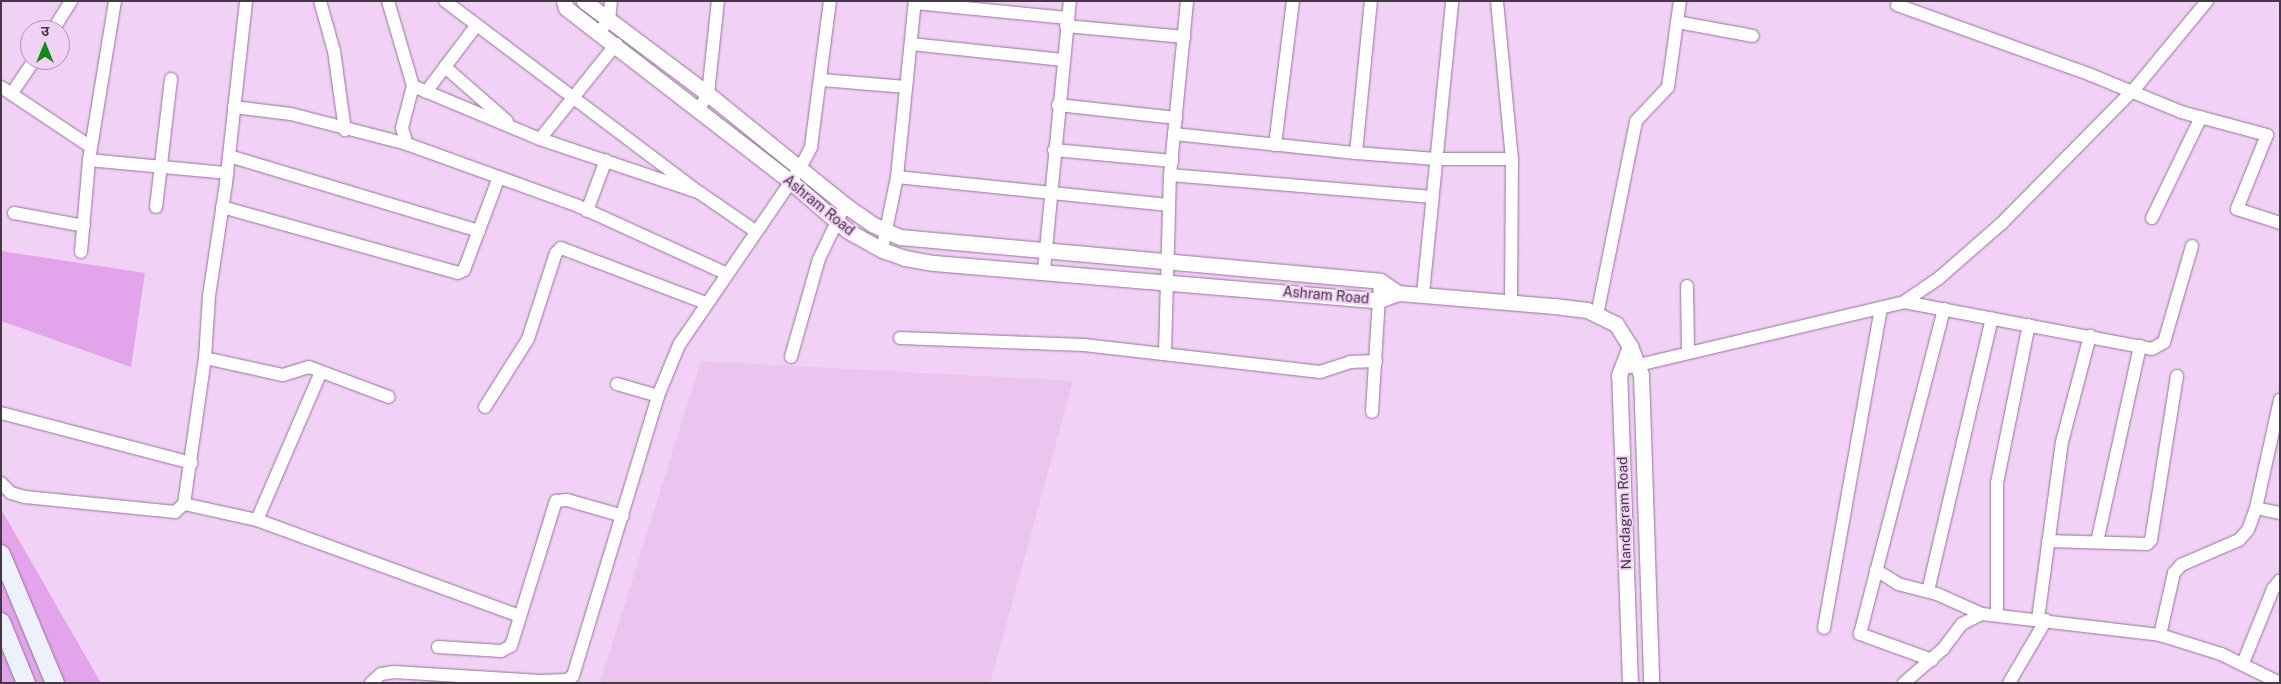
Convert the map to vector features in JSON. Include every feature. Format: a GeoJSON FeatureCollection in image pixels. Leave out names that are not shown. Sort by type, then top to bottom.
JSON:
{"type":"FeatureCollection","features":[{"type":"Feature","properties":{"kind":"main road"},"geometry":{"type":"LineString","coordinates":[[1,554],[54,683]]}},
{"type":"Feature","properties":{"kind":"main road"},"geometry":{"type":"LineString","coordinates":[[1,622],[26,683]]}},
{"type":"Feature","properties":{"kind":"street"},"geometry":{"type":"LineString","coordinates":[[59,20],[71,1]]}},
{"type":"Feature","properties":{"kind":"street"},"geometry":{"type":"LineString","coordinates":[[81,252],[90,154],[115,1]]}},
{"type":"Feature","properties":{"kind":"street"},"geometry":{"type":"LineString","coordinates":[[1,483],[11,493],[25,498],[175,512],[184,504],[192,463],[205,358],[209,296],[227,174],[246,1]]}},
{"type":"Feature","properties":{"kind":"street"},"geometry":{"type":"LineString","coordinates":[[320,1],[334,52],[345,130]]}},
{"type":"Feature","properties":{"kind":"street"},"geometry":{"type":"LineString","coordinates":[[388,1],[412,86],[402,128],[407,144]]}},
{"type":"Feature","properties":{"kind":"street"},"geometry":{"type":"LineString","coordinates":[[445,1],[700,193],[755,231]]}},
{"type":"Feature","properties":{"kind":"street","name":"Ashram Road"},"geometry":{"type":"LineString","coordinates":[[564,1],[566,8],[604,26],[708,94],[845,205],[887,231],[916,241],[1169,261],[1380,281],[1398,293]]}},
{"type":"Feature","properties":{"kind":"street","name":"Ashram Road"},"geometry":{"type":"LineString","coordinates":[[584,1],[616,44],[791,182],[838,222],[882,250],[934,263],[1044,270],[1379,300],[1398,293]]}},
{"type":"Feature","properties":{"kind":"street"},"geometry":{"type":"LineString","coordinates":[[604,26],[611,1]]}},
{"type":"Feature","properties":{"kind":"street"},"geometry":{"type":"LineString","coordinates":[[699,109],[708,94],[718,1]]}},
{"type":"Feature","properties":{"kind":"street"},"geometry":{"type":"LineString","coordinates":[[371,683],[380,674],[394,672],[541,681],[571,679],[623,516],[658,396],[679,346],[755,231],[791,182],[813,140],[822,80],[830,1]]}},
{"type":"Feature","properties":{"kind":"street"},"geometry":{"type":"LineString","coordinates":[[1044,270],[1044,252],[1052,195],[1058,105],[1070,1]]}},
{"type":"Feature","properties":{"kind":"street"},"geometry":{"type":"LineString","coordinates":[[1165,352],[1169,282],[1170,175],[1187,1]]}},
{"type":"Feature","properties":{"kind":"street"},"geometry":{"type":"LineString","coordinates":[[1275,145],[1293,1]]}},
{"type":"Feature","properties":{"kind":"street"},"geometry":{"type":"LineString","coordinates":[[1356,154],[1371,1]]}},
{"type":"Feature","properties":{"kind":"street"},"geometry":{"type":"LineString","coordinates":[[1423,294],[1452,1]]}},
{"type":"Feature","properties":{"kind":"street"},"geometry":{"type":"LineString","coordinates":[[1497,1],[1512,159],[1511,302]]}},
{"type":"Feature","properties":{"kind":"street"},"geometry":{"type":"LineString","coordinates":[[1597,315],[1636,121],[1668,87],[1680,1]]}},
{"type":"Feature","properties":{"kind":"street"},"geometry":{"type":"LineString","coordinates":[[1620,369],[1881,309],[1904,302],[1939,278],[2002,224],[2132,92],[2183,34],[2207,1]]}},
{"type":"Feature","properties":{"kind":"street"},"geometry":{"type":"LineString","coordinates":[[882,250],[897,177],[915,2],[967,5],[1067,22],[1184,37]]}},
{"type":"Feature","properties":{"kind":"street"},"geometry":{"type":"LineString","coordinates":[[1897,5],[2201,117],[2267,135],[2237,209],[2280,223]]}},
{"type":"Feature","properties":{"kind":"street"},"geometry":{"type":"LineString","coordinates":[[1677,22],[1753,36]]}},
{"type":"Feature","properties":{"kind":"street"},"geometry":{"type":"LineString","coordinates":[[426,92],[476,26]]}},
{"type":"Feature","properties":{"kind":"street"},"geometry":{"type":"LineString","coordinates":[[540,139],[616,44]]}},
{"type":"Feature","properties":{"kind":"street"},"geometry":{"type":"LineString","coordinates":[[911,44],[1063,60]]}},
{"type":"Feature","properties":{"kind":"street"},"geometry":{"type":"LineString","coordinates":[[445,67],[515,128]]}},
{"type":"Feature","properties":{"kind":"street"},"geometry":{"type":"LineString","coordinates":[[25,70],[7,90],[90,154],[160,167],[227,174]]}},
{"type":"Feature","properties":{"kind":"street"},"geometry":{"type":"LineString","coordinates":[[156,207],[171,79]]}},
{"type":"Feature","properties":{"kind":"street"},"geometry":{"type":"LineString","coordinates":[[822,80],[906,87]]}},
{"type":"Feature","properties":{"kind":"street"},"geometry":{"type":"LineString","coordinates":[[412,86],[540,139],[700,193]]}},
{"type":"Feature","properties":{"kind":"street"},"geometry":{"type":"LineString","coordinates":[[1058,105],[1176,118]]}},
{"type":"Feature","properties":{"kind":"street"},"geometry":{"type":"LineString","coordinates":[[234,107],[291,114],[345,130],[407,144],[588,210],[727,274]]}},
{"type":"Feature","properties":{"kind":"street"},"geometry":{"type":"LineString","coordinates":[[2152,218],[2201,117]]}},
{"type":"Feature","properties":{"kind":"street"},"geometry":{"type":"LineString","coordinates":[[1174,134],[1356,154],[1436,159],[1512,159]]}},
{"type":"Feature","properties":{"kind":"street"},"geometry":{"type":"LineString","coordinates":[[1054,150],[1172,161]]}},
{"type":"Feature","properties":{"kind":"street"},"geometry":{"type":"LineString","coordinates":[[229,156],[479,231]]}},
{"type":"Feature","properties":{"kind":"street"},"geometry":{"type":"LineString","coordinates":[[588,210],[606,160]]}},
{"type":"Feature","properties":{"kind":"street"},"geometry":{"type":"LineString","coordinates":[[1170,175],[1432,197]]}},
{"type":"Feature","properties":{"kind":"street"},"geometry":{"type":"LineString","coordinates":[[222,207],[455,273],[464,270],[499,177]]}},
{"type":"Feature","properties":{"kind":"street"},"geometry":{"type":"LineString","coordinates":[[897,177],[1052,195],[1169,205]]}},
{"type":"Feature","properties":{"kind":"street"},"geometry":{"type":"LineString","coordinates":[[790,357],[819,259],[845,205]]}},
{"type":"Feature","properties":{"kind":"street"},"geometry":{"type":"LineString","coordinates":[[14,213],[84,226]]}},
{"type":"Feature","properties":{"kind":"street"},"geometry":{"type":"LineString","coordinates":[[1904,302],[2152,349],[2164,342],[2192,246]]}},
{"type":"Feature","properties":{"kind":"street"},"geometry":{"type":"LineString","coordinates":[[485,407],[528,339],[556,252],[561,248],[706,303]]}},
{"type":"Feature","properties":{"kind":"street"},"geometry":{"type":"LineString","coordinates":[[1372,412],[1380,281]]}},
{"type":"Feature","properties":{"kind":"street"},"geometry":{"type":"LineString","coordinates":[[1687,286],[1688,352]]}},
{"type":"Feature","properties":{"kind":"street","name":"Nandagram Road"},"geometry":{"type":"LineString","coordinates":[[1398,293],[1587,310],[1616,324],[1630,346],[1639,366],[1650,683]]}},
{"type":"Feature","properties":{"kind":"street"},"geometry":{"type":"LineString","coordinates":[[1824,628],[1881,309]]}},
{"type":"Feature","properties":{"kind":"street"},"geometry":{"type":"LineString","coordinates":[[1932,660],[1860,634],[1944,309]]}},
{"type":"Feature","properties":{"kind":"street"},"geometry":{"type":"LineString","coordinates":[[1928,591],[1992,318]]}},
{"type":"Feature","properties":{"kind":"street"},"geometry":{"type":"LineString","coordinates":[[1997,614],[1996,483],[2029,325]]}},
{"type":"Feature","properties":{"kind":"street"},"geometry":{"type":"LineString","coordinates":[[2009,683],[2042,619],[2048,541],[2062,442],[2090,336]]}},
{"type":"Feature","properties":{"kind":"street"},"geometry":{"type":"LineString","coordinates":[[900,338],[1084,345],[1165,352],[1320,372],[1350,362],[1376,361]]}},
{"type":"Feature","properties":{"kind":"street","name":"Nandagram Road"},"geometry":{"type":"LineString","coordinates":[[1630,346],[1620,369],[1630,683]]}},
{"type":"Feature","properties":{"kind":"street"},"geometry":{"type":"LineString","coordinates":[[2096,542],[2140,346]]}},
{"type":"Feature","properties":{"kind":"street"},"geometry":{"type":"LineString","coordinates":[[205,358],[283,375],[306,367],[389,397]]}},
{"type":"Feature","properties":{"kind":"street"},"geometry":{"type":"LineString","coordinates":[[257,520],[321,372]]}},
{"type":"Feature","properties":{"kind":"street"},"geometry":{"type":"LineString","coordinates":[[2048,541],[2147,544],[2151,540],[2177,376]]}},
{"type":"Feature","properties":{"kind":"street"},"geometry":{"type":"LineString","coordinates":[[617,384],[658,396]]}},
{"type":"Feature","properties":{"kind":"street"},"geometry":{"type":"LineString","coordinates":[[2160,635],[2174,573],[2181,565],[2239,540],[2248,530],[2256,508],[2280,400]]}},
{"type":"Feature","properties":{"kind":"street"},"geometry":{"type":"LineString","coordinates":[[1,413],[192,463]]}},
{"type":"Feature","properties":{"kind":"street"},"geometry":{"type":"LineString","coordinates":[[438,647],[507,649],[520,616],[556,501],[568,500],[623,516]]}},
{"type":"Feature","properties":{"kind":"street"},"geometry":{"type":"LineString","coordinates":[[184,504],[257,520],[520,616]]}},
{"type":"Feature","properties":{"kind":"street"},"geometry":{"type":"LineString","coordinates":[[2256,508],[2280,513]]}},
{"type":"Feature","properties":{"kind":"street"},"geometry":{"type":"LineString","coordinates":[[1876,570],[1898,584],[1928,591],[1982,614],[2042,619],[2160,635],[2244,663],[2280,683]]}},
{"type":"Feature","properties":{"kind":"street"},"geometry":{"type":"LineString","coordinates":[[1626,573],[1647,572]]}},
{"type":"Feature","properties":{"kind":"street"},"geometry":{"type":"LineString","coordinates":[[2244,663],[2273,589],[2280,580]]}},
{"type":"Feature","properties":{"kind":"street"},"geometry":{"type":"LineString","coordinates":[[1904,683],[1932,660],[1962,624],[1982,614]]}},
{"type":"Feature","properties":{"kind":"shaded area"},"geometry":{"type":"Polygon","coordinates":[[[1,251],[145,273],[131,367],[1,321],[1,251]]]}},
{"type":"Feature","properties":{"kind":"shaded area"},"geometry":{"type":"Polygon","coordinates":[[[701,361],[1073,381],[990,683],[600,683],[701,361]]]}},
{"type":"Feature","properties":{"kind":"shaded area"},"geometry":{"type":"Polygon","coordinates":[[[1,509],[101,683],[1,683],[1,509]]]}}]}
